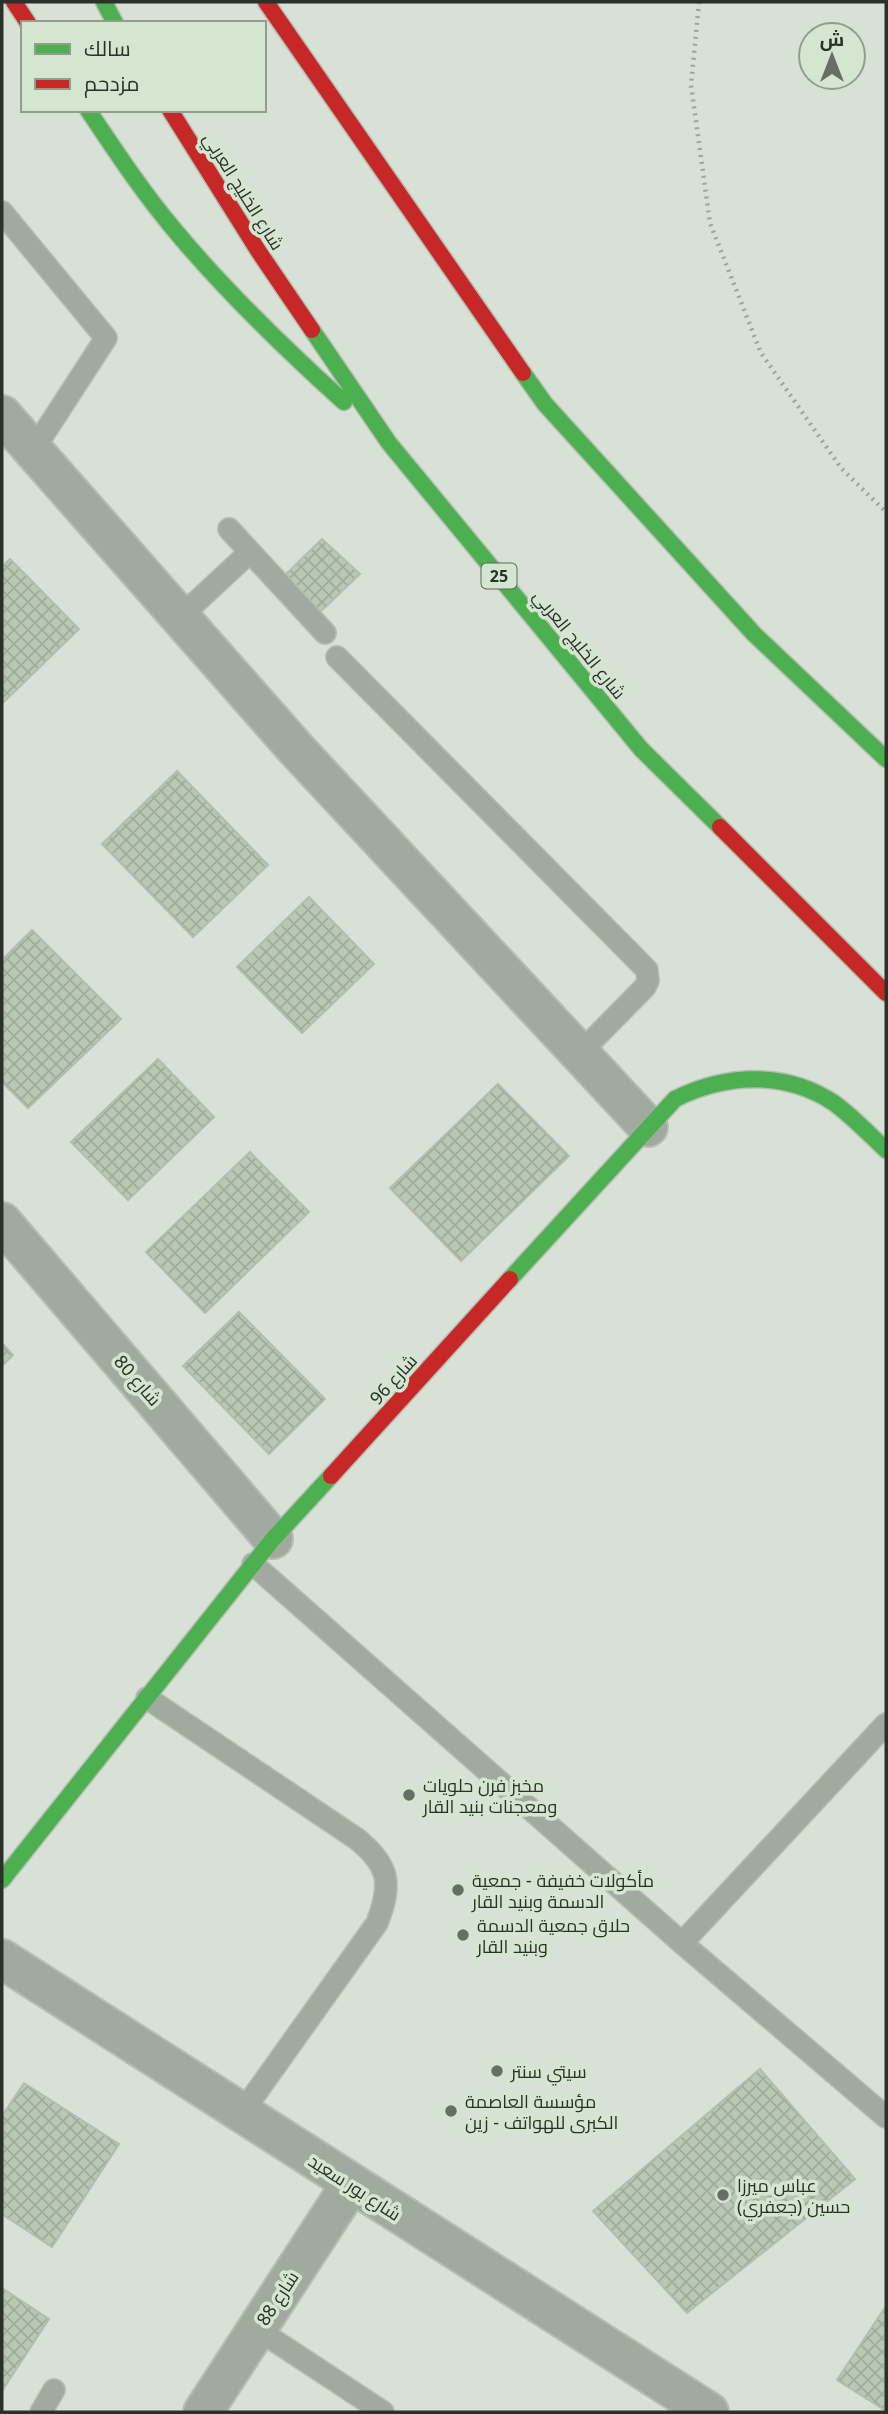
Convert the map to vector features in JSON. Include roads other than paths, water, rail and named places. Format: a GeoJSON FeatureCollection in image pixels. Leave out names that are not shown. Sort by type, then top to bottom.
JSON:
{"type":"FeatureCollection","features":[{"type":"Feature","properties":{"kind":"main road"},"geometry":{"type":"LineString","coordinates":[[14,2],[27,21]]}},
{"type":"Feature","properties":{"kind":"main road"},"geometry":{"type":"LineString","coordinates":[[104,2],[114,21]]}},
{"type":"Feature","properties":{"kind":"main road"},"geometry":{"type":"LineString","coordinates":[[266,2],[545,404],[754,634],[886,759]]}},
{"type":"Feature","properties":{"kind":"main road"},"geometry":{"type":"LineString","coordinates":[[89,112],[149,198],[245,310],[389,443]]}},
{"type":"Feature","properties":{"kind":"main road","name":"شارع الخليج العربي"},"geometry":{"type":"LineString","coordinates":[[171,112],[259,251],[389,443],[641,749],[886,993]]}},
{"type":"Feature","properties":{"kind":"main road","name":"شارع 96"},"geometry":{"type":"LineString","coordinates":[[2,1880],[263,1551],[675,1099],[692,1089],[713,1082],[755,1078],[779,1081],[830,1100],[886,1150]]}},
{"type":"Feature","properties":{"kind":"street"},"geometry":{"type":"LineString","coordinates":[[2,415],[297,750],[648,1127]]}},
{"type":"Feature","properties":{"kind":"street","name":"شارع 80"},"geometry":{"type":"LineString","coordinates":[[2,1222],[263,1551]]}},
{"type":"Feature","properties":{"kind":"street","name":"شارع بور سعيد"},"geometry":{"type":"LineString","coordinates":[[2,1959],[709,2412]]}},
{"type":"Feature","properties":{"kind":"street","name":"شارع 88"},"geometry":{"type":"LineString","coordinates":[[203,2412],[351,2184]]}},
{"type":"Feature","properties":{"kind":"lane"},"geometry":{"type":"LineString","coordinates":[[2,212],[106,338],[32,452]]}},
{"type":"Feature","properties":{"kind":"lane"},"geometry":{"type":"LineString","coordinates":[[229,529],[326,633]]}},
{"type":"Feature","properties":{"kind":"lane"},"geometry":{"type":"LineString","coordinates":[[179,618],[250,552]]}},
{"type":"Feature","properties":{"kind":"lane"},"geometry":{"type":"LineString","coordinates":[[337,657],[647,970],[649,976],[645,987],[580,1054]]}},
{"type":"Feature","properties":{"kind":"lane"},"geometry":{"type":"LineString","coordinates":[[263,1551],[682,1943],[886,2117]]}},
{"type":"Feature","properties":{"kind":"lane"},"geometry":{"type":"LineString","coordinates":[[147,1698],[357,1839],[376,1855],[384,1866],[386,1893],[377,1923],[241,2114]]}},
{"type":"Feature","properties":{"kind":"lane"},"geometry":{"type":"LineString","coordinates":[[682,1943],[886,1724]]}},
{"type":"Feature","properties":{"kind":"lane"},"geometry":{"type":"LineString","coordinates":[[257,2329],[383,2412]]}},
{"type":"Feature","properties":{"kind":"lane"},"geometry":{"type":"LineString","coordinates":[[41,2412],[54,2390]]}},
{"type":"Feature","properties":{"kind":"place","name":"مخبز فرن حلويات ومعجنات بنيد القار"},"geometry":{"type":"Point","coordinates":[409,1795]}},
{"type":"Feature","properties":{"kind":"place","name":"مأكولات خفيفة - جمعية الدسمة وبنيد القار"},"geometry":{"type":"Point","coordinates":[458,1890]}},
{"type":"Feature","properties":{"kind":"place","name":"حلاق جمعية الدسمة وبنيد القار"},"geometry":{"type":"Point","coordinates":[463,1935]}},
{"type":"Feature","properties":{"kind":"place","name":"سيتي سنتر"},"geometry":{"type":"Point","coordinates":[497,2071]}},
{"type":"Feature","properties":{"kind":"place","name":"مؤسسة العاصمة الكبرى للهواتف - زين"},"geometry":{"type":"Point","coordinates":[451,2111]}},
{"type":"Feature","properties":{"kind":"place","name":"عباس ميرزا حسين (جعفري)"},"geometry":{"type":"Point","coordinates":[723,2195]}}]}
